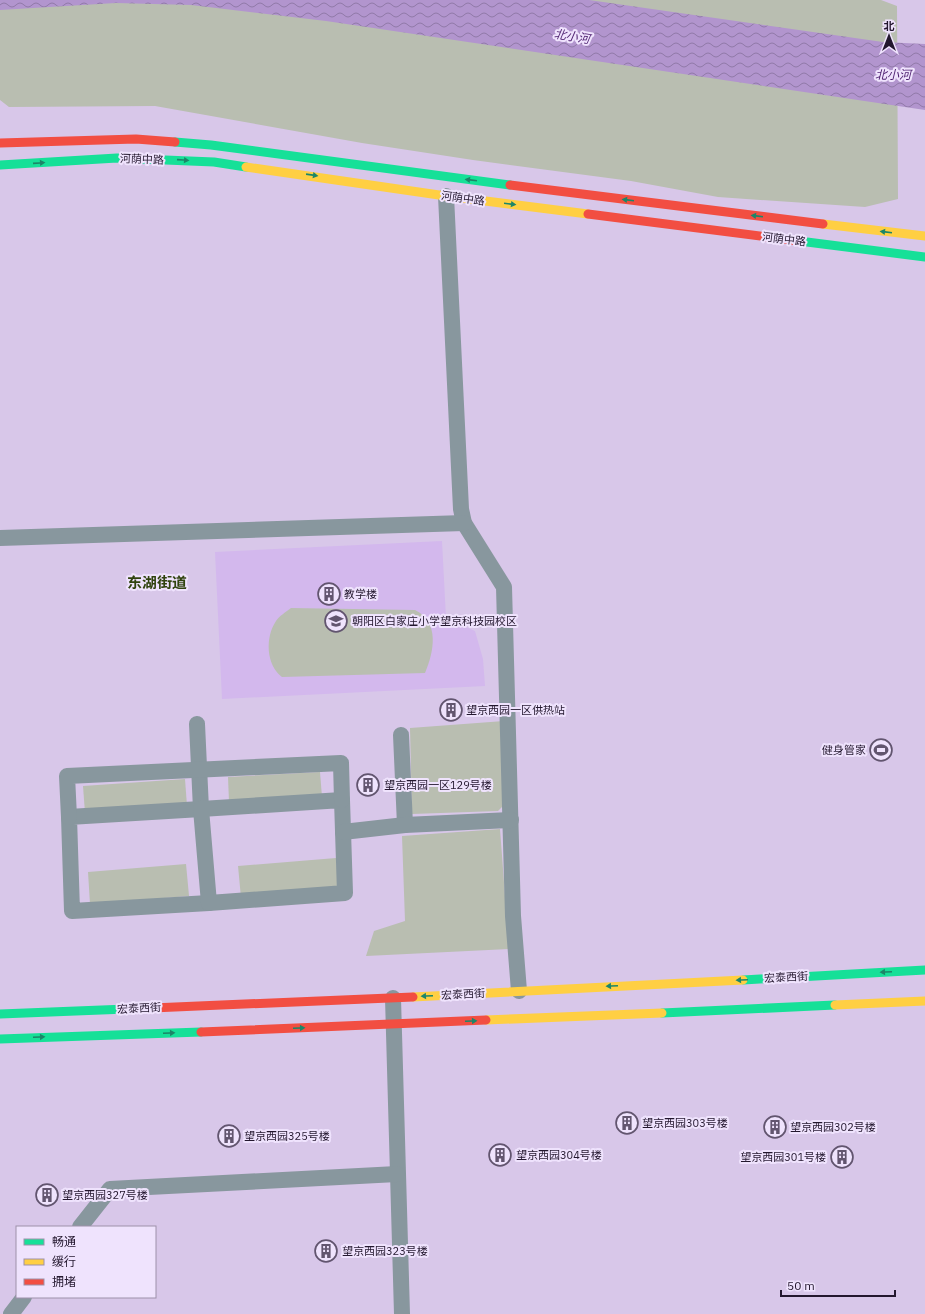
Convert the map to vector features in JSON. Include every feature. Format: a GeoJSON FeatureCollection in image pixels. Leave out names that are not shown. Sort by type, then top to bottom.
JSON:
{"type":"FeatureCollection","features":[{"type":"Feature","properties":{"kind":"street","name":"河荫中路"},"geometry":{"type":"LineString","coordinates":[[0,143],[136,139],[211,145],[449,178],[925,236]]}},
{"type":"Feature","properties":{"kind":"street","name":"河荫中路"},"geometry":{"type":"LineString","coordinates":[[0,165],[116,158],[214,162],[446,196],[925,257]]}},
{"type":"Feature","properties":{"kind":"street"},"geometry":{"type":"LineString","coordinates":[[446,196],[461,509],[464,523],[504,587],[514,916],[519,991]]}},
{"type":"Feature","properties":{"kind":"street"},"geometry":{"type":"LineString","coordinates":[[0,538],[464,523]]}},
{"type":"Feature","properties":{"kind":"street"},"geometry":{"type":"LineString","coordinates":[[197,724],[201,809],[209,902]]}},
{"type":"Feature","properties":{"kind":"street"},"geometry":{"type":"LineString","coordinates":[[400,735],[405,825]]}},
{"type":"Feature","properties":{"kind":"street"},"geometry":{"type":"LineString","coordinates":[[341,764],[345,893],[72,911],[67,776],[199,771],[341,764]]}},
{"type":"Feature","properties":{"kind":"street"},"geometry":{"type":"LineString","coordinates":[[69,817],[342,800]]}},
{"type":"Feature","properties":{"kind":"street"},"geometry":{"type":"LineString","coordinates":[[343,832],[405,825],[511,820]]}},
{"type":"Feature","properties":{"kind":"street","name":"宏泰西街"},"geometry":{"type":"LineString","coordinates":[[0,1014],[393,998],[925,970]]}},
{"type":"Feature","properties":{"kind":"street"},"geometry":{"type":"LineString","coordinates":[[393,998],[402,1314]]}},
{"type":"Feature","properties":{"kind":"street"},"geometry":{"type":"LineString","coordinates":[[0,1039],[394,1025],[520,1018],[925,1001]]}},
{"type":"Feature","properties":{"kind":"street"},"geometry":{"type":"LineString","coordinates":[[81,1226],[110,1189],[397,1174]]}},
{"type":"Feature","properties":{"kind":"street"},"geometry":{"type":"LineString","coordinates":[[11,1314],[23,1298]]}},
{"type":"Feature","properties":{"kind":"shaded area"},"geometry":{"type":"Polygon","coordinates":[[[0,0],[881,0],[897,6],[898,199],[865,207],[718,197],[631,181],[473,160],[362,143],[155,106],[9,107],[0,100],[0,0]]]}},
{"type":"Feature","properties":{"kind":"shaded area","name":"朝阳区白家庄小学望京科技园校区"},"geometry":{"type":"Polygon","coordinates":[[[442,541],[446,618],[475,631],[483,659],[485,686],[222,699],[215,552],[442,541]]]}},
{"type":"Feature","properties":{"kind":"shaded area"},"geometry":{"type":"Polygon","coordinates":[[[291,608],[415,610],[423,615],[432,630],[433,638],[431,656],[425,673],[282,677],[277,672],[270,658],[270,635],[276,621],[291,608]]]}},
{"type":"Feature","properties":{"kind":"shaded area"},"geometry":{"type":"Polygon","coordinates":[[[504,721],[506,803],[498,811],[412,814],[410,728],[504,721]]]}},
{"type":"Feature","properties":{"kind":"shaded area"},"geometry":{"type":"Polygon","coordinates":[[[320,772],[322,797],[229,802],[228,777],[320,772]]]}},
{"type":"Feature","properties":{"kind":"shaded area"},"geometry":{"type":"Polygon","coordinates":[[[185,779],[187,806],[85,813],[83,786],[185,779]]]}},
{"type":"Feature","properties":{"kind":"shaded area"},"geometry":{"type":"Polygon","coordinates":[[[500,829],[509,949],[366,956],[374,931],[405,921],[402,836],[500,829]]]}},
{"type":"Feature","properties":{"kind":"shaded area"},"geometry":{"type":"Polygon","coordinates":[[[336,858],[339,890],[241,898],[238,866],[336,858]]]}},
{"type":"Feature","properties":{"kind":"shaded area"},"geometry":{"type":"Polygon","coordinates":[[[186,864],[189,896],[90,904],[88,872],[186,864]]]}},
{"type":"Feature","properties":{"kind":"water","name":"北小河"},"geometry":{"type":"Polygon","coordinates":[[[0,0],[589,0],[883,42],[925,44],[925,110],[326,21],[191,5],[116,3],[0,10],[0,0]]]}},
{"type":"Feature","properties":{"kind":"traffic: fast"},"geometry":{"type":"LineString","coordinates":[[175,142],[211,145],[510,185]]}},
{"type":"Feature","properties":{"kind":"traffic: fast"},"geometry":{"type":"LineString","coordinates":[[0,165],[117,158],[214,162],[246,167]]}},
{"type":"Feature","properties":{"kind":"traffic: fast"},"geometry":{"type":"LineString","coordinates":[[799,241],[925,257]]}},
{"type":"Feature","properties":{"kind":"traffic: fast"},"geometry":{"type":"LineString","coordinates":[[743,980],[925,970]]}},
{"type":"Feature","properties":{"kind":"traffic: fast"},"geometry":{"type":"LineString","coordinates":[[662,1013],[835,1005]]}},
{"type":"Feature","properties":{"kind":"traffic: fast"},"geometry":{"type":"LineString","coordinates":[[0,1014],[152,1008]]}},
{"type":"Feature","properties":{"kind":"traffic: fast"},"geometry":{"type":"LineString","coordinates":[[0,1039],[201,1032]]}},
{"type":"Feature","properties":{"kind":"traffic: slow"},"geometry":{"type":"LineString","coordinates":[[246,167],[446,196],[588,214]]}},
{"type":"Feature","properties":{"kind":"traffic: slow"},"geometry":{"type":"LineString","coordinates":[[823,224],[925,236]]}},
{"type":"Feature","properties":{"kind":"traffic: slow"},"geometry":{"type":"LineString","coordinates":[[413,997],[743,980]]}},
{"type":"Feature","properties":{"kind":"traffic: slow"},"geometry":{"type":"LineString","coordinates":[[835,1005],[925,1001]]}},
{"type":"Feature","properties":{"kind":"traffic: slow"},"geometry":{"type":"LineString","coordinates":[[486,1020],[662,1013]]}},
{"type":"Feature","properties":{"kind":"traffic: jam"},"geometry":{"type":"LineString","coordinates":[[0,143],[136,139],[175,142]]}},
{"type":"Feature","properties":{"kind":"traffic: jam"},"geometry":{"type":"LineString","coordinates":[[510,185],[823,224]]}},
{"type":"Feature","properties":{"kind":"traffic: jam"},"geometry":{"type":"LineString","coordinates":[[588,214],[799,241]]}},
{"type":"Feature","properties":{"kind":"traffic: jam"},"geometry":{"type":"LineString","coordinates":[[152,1008],[413,997]]}},
{"type":"Feature","properties":{"kind":"traffic: jam"},"geometry":{"type":"LineString","coordinates":[[201,1032],[486,1020]]}},
{"type":"Feature","properties":{"kind":"place","name":"教学楼"},"geometry":{"type":"Point","coordinates":[329,594]}},
{"type":"Feature","properties":{"kind":"place","name":"朝阳区白家庄小学望京科技园校区"},"geometry":{"type":"Point","coordinates":[336,621]}},
{"type":"Feature","properties":{"kind":"place","name":"望京西园一区供热站"},"geometry":{"type":"Point","coordinates":[451,710]}},
{"type":"Feature","properties":{"kind":"place","name":"健身管家"},"geometry":{"type":"Point","coordinates":[881,750]}},
{"type":"Feature","properties":{"kind":"place","name":"望京西园一区129号楼"},"geometry":{"type":"Point","coordinates":[368,785]}},
{"type":"Feature","properties":{"kind":"place","name":"望京西园303号楼"},"geometry":{"type":"Point","coordinates":[627,1123]}},
{"type":"Feature","properties":{"kind":"place","name":"望京西园302号楼"},"geometry":{"type":"Point","coordinates":[775,1127]}},
{"type":"Feature","properties":{"kind":"place","name":"望京西园325号楼"},"geometry":{"type":"Point","coordinates":[229,1136]}},
{"type":"Feature","properties":{"kind":"place","name":"望京西园304号楼"},"geometry":{"type":"Point","coordinates":[500,1155]}},
{"type":"Feature","properties":{"kind":"place","name":"望京西园301号楼"},"geometry":{"type":"Point","coordinates":[842,1157]}},
{"type":"Feature","properties":{"kind":"place","name":"望京西园327号楼"},"geometry":{"type":"Point","coordinates":[47,1195]}},
{"type":"Feature","properties":{"kind":"place","name":"望京西园323号楼"},"geometry":{"type":"Point","coordinates":[326,1251]}},
{"type":"Feature","properties":{"kind":"district","name":"东湖街道"},"geometry":{"type":"Point","coordinates":[157,582]}}]}
